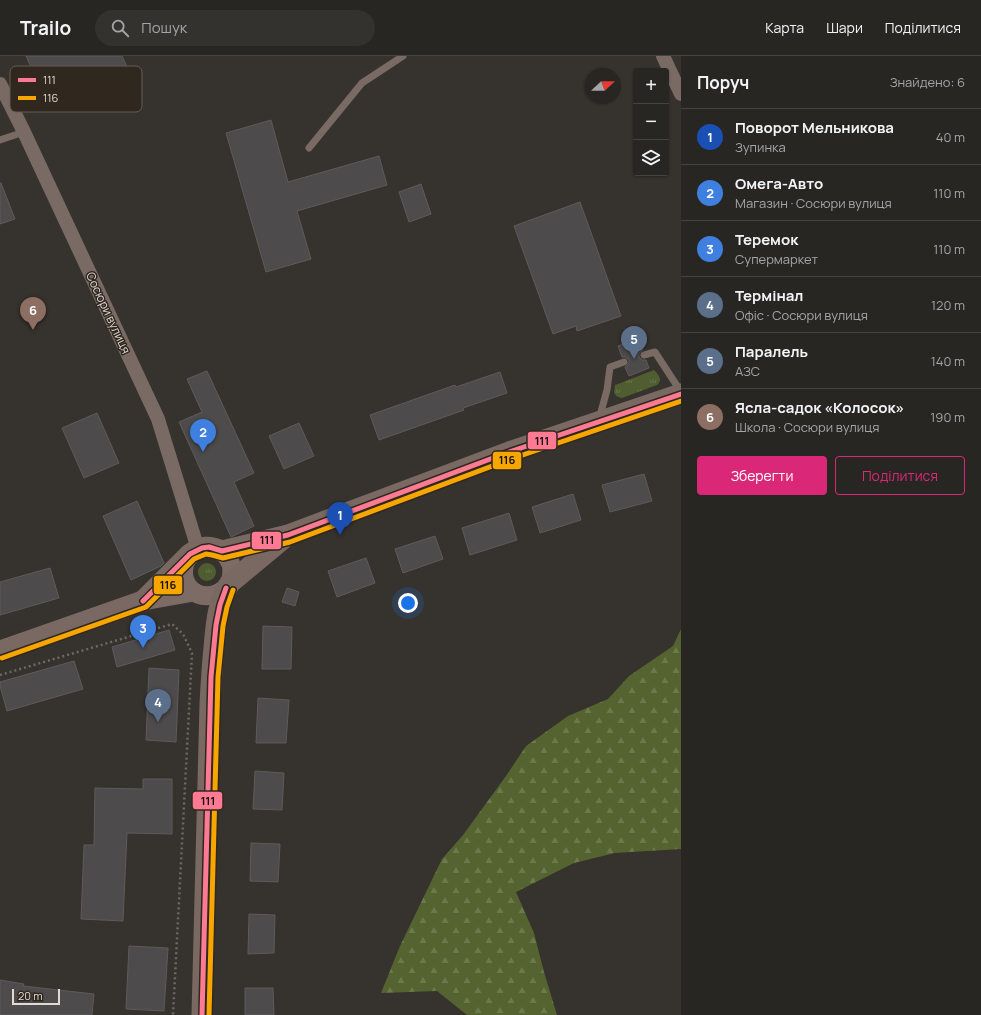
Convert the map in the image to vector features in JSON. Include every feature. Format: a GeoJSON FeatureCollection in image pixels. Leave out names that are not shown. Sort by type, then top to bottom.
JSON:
{"type":"FeatureCollection","features":[{"type":"Feature","properties":{"kind":"main road"},"geometry":{"type":"LineString","coordinates":[[222,551],[288,535],[502,455],[681,393]]}},
{"type":"Feature","properties":{"kind":"main road"},"geometry":{"type":"LineString","coordinates":[[194,552],[186,560],[183,574],[185,581],[194,592],[200,595],[214,595],[221,593],[288,535]]}},
{"type":"Feature","properties":{"kind":"main road"},"geometry":{"type":"LineString","coordinates":[[143,601],[194,552],[203,547],[216,548],[228,557],[232,566],[232,574],[220,605],[216,625],[211,677],[202,1015]]}},
{"type":"Feature","properties":{"kind":"main road"},"geometry":{"type":"LineString","coordinates":[[0,652],[143,601],[194,592]]}},
{"type":"Feature","properties":{"kind":"street"},"geometry":{"type":"LineString","coordinates":[[663,56],[681,94]]}},
{"type":"Feature","properties":{"kind":"street","name":"Сосюри вулиця"},"geometry":{"type":"LineString","coordinates":[[0,84],[10,104]]}},
{"type":"Feature","properties":{"kind":"street","name":"Сосюри вулиця"},"geometry":{"type":"LineString","coordinates":[[14,112],[158,420],[194,552]]}},
{"type":"Feature","properties":{"kind":"lane"},"geometry":{"type":"LineString","coordinates":[[309,148],[362,83],[403,56]]}},
{"type":"Feature","properties":{"kind":"lane"},"geometry":{"type":"LineString","coordinates":[[0,140],[24,132]]}},
{"type":"Feature","properties":{"kind":"lane"},"geometry":{"type":"LineString","coordinates":[[644,355],[655,352],[681,393]]}},
{"type":"Feature","properties":{"kind":"lane"},"geometry":{"type":"LineString","coordinates":[[598,422],[607,390],[610,367],[624,362]]}},
{"type":"Feature","properties":{"kind":"path"},"geometry":{"type":"LineString","coordinates":[[0,675],[172,624],[184,634],[192,653],[173,1015]]}},
{"type":"Feature","properties":{"kind":"green space"},"geometry":{"type":"Polygon","coordinates":[[[654,370],[660,379],[657,385],[622,398],[614,392],[615,385],[654,370]]]}},
{"type":"Feature","properties":{"kind":"green space"},"geometry":{"type":"Polygon","coordinates":[[[207,563],[213,566],[216,572],[213,578],[207,581],[201,578],[198,572],[201,566],[207,563]]]}},
{"type":"Feature","properties":{"kind":"green space"},"geometry":{"type":"Polygon","coordinates":[[[681,629],[681,849],[615,853],[574,863],[516,892],[534,933],[557,1015],[467,1015],[437,991],[381,993],[400,946],[442,859],[463,835],[526,746],[568,716],[608,699],[629,676],[673,646],[681,629]]]}},
{"type":"Feature","properties":{"kind":"building"},"geometry":{"type":"Polygon","coordinates":[[[26,56],[122,56],[127,66],[31,66],[26,56]]]}},
{"type":"Feature","properties":{"kind":"building"},"geometry":{"type":"Polygon","coordinates":[[[271,120],[288,182],[379,156],[387,185],[297,211],[311,259],[266,272],[226,133],[271,120]]]}},
{"type":"Feature","properties":{"kind":"building"},"geometry":{"type":"Polygon","coordinates":[[[0,183],[15,219],[0,224],[0,183]]]}},
{"type":"Feature","properties":{"kind":"building"},"geometry":{"type":"Polygon","coordinates":[[[421,184],[431,214],[409,222],[399,192],[421,184]]]}},
{"type":"Feature","properties":{"kind":"building"},"geometry":{"type":"Polygon","coordinates":[[[580,202],[621,316],[577,331],[576,326],[553,334],[514,226],[580,202]]]}},
{"type":"Feature","properties":{"kind":"building"},"geometry":{"type":"Polygon","coordinates":[[[638,338],[643,350],[639,353],[639,357],[642,360],[646,360],[649,368],[629,376],[625,367],[629,363],[629,360],[622,357],[618,346],[638,338]]]}},
{"type":"Feature","properties":{"kind":"building"},"geometry":{"type":"Polygon","coordinates":[[[207,371],[254,473],[234,482],[254,526],[231,537],[179,422],[202,412],[187,379],[207,371]]]}},
{"type":"Feature","properties":{"kind":"building"},"geometry":{"type":"Polygon","coordinates":[[[500,372],[507,393],[379,440],[370,415],[455,385],[456,387],[500,372]]]}},
{"type":"Feature","properties":{"kind":"building"},"geometry":{"type":"Polygon","coordinates":[[[97,413],[119,463],[84,478],[62,428],[97,413]]]}},
{"type":"Feature","properties":{"kind":"building"},"geometry":{"type":"Polygon","coordinates":[[[299,423],[314,456],[284,469],[269,436],[299,423]]]}},
{"type":"Feature","properties":{"kind":"building"},"geometry":{"type":"Polygon","coordinates":[[[644,474],[652,501],[610,512],[602,485],[644,474]]]}},
{"type":"Feature","properties":{"kind":"building"},"geometry":{"type":"Polygon","coordinates":[[[573,494],[581,520],[540,533],[532,507],[573,494]]]}},
{"type":"Feature","properties":{"kind":"building"},"geometry":{"type":"Polygon","coordinates":[[[137,501],[164,563],[161,566],[131,580],[103,516],[137,501]]]}},
{"type":"Feature","properties":{"kind":"building"},"geometry":{"type":"Polygon","coordinates":[[[509,513],[517,540],[470,555],[462,528],[509,513]]]}},
{"type":"Feature","properties":{"kind":"building"},"geometry":{"type":"Polygon","coordinates":[[[435,536],[443,559],[403,573],[395,549],[435,536]]]}},
{"type":"Feature","properties":{"kind":"building"},"geometry":{"type":"Polygon","coordinates":[[[366,558],[375,583],[337,597],[328,571],[366,558]]]}},
{"type":"Feature","properties":{"kind":"building"},"geometry":{"type":"Polygon","coordinates":[[[50,568],[59,598],[0,615],[0,582],[50,568]]]}},
{"type":"Feature","properties":{"kind":"building"},"geometry":{"type":"Polygon","coordinates":[[[287,588],[299,592],[295,606],[282,602],[287,588]]]}},
{"type":"Feature","properties":{"kind":"building"},"geometry":{"type":"Polygon","coordinates":[[[263,626],[292,627],[291,669],[262,669],[263,626]]]}},
{"type":"Feature","properties":{"kind":"building"},"geometry":{"type":"Polygon","coordinates":[[[169,630],[175,650],[117,667],[112,647],[169,630]]]}},
{"type":"Feature","properties":{"kind":"building"},"geometry":{"type":"Polygon","coordinates":[[[74,661],[83,689],[7,711],[0,682],[74,661]]]}},
{"type":"Feature","properties":{"kind":"building"},"geometry":{"type":"Polygon","coordinates":[[[149,668],[179,670],[176,742],[146,740],[149,668]]]}},
{"type":"Feature","properties":{"kind":"building"},"geometry":{"type":"Polygon","coordinates":[[[258,698],[289,700],[286,743],[256,743],[258,698]]]}},
{"type":"Feature","properties":{"kind":"building"},"geometry":{"type":"Polygon","coordinates":[[[255,771],[284,773],[282,810],[253,809],[255,771]]]}},
{"type":"Feature","properties":{"kind":"building"},"geometry":{"type":"Polygon","coordinates":[[[143,779],[172,779],[172,834],[127,833],[123,921],[81,919],[84,845],[94,845],[95,788],[143,789],[143,779]]]}},
{"type":"Feature","properties":{"kind":"building"},"geometry":{"type":"Polygon","coordinates":[[[251,843],[280,844],[278,882],[250,881],[251,843]]]}},
{"type":"Feature","properties":{"kind":"building"},"geometry":{"type":"Polygon","coordinates":[[[249,914],[275,915],[274,953],[248,954],[249,914]]]}},
{"type":"Feature","properties":{"kind":"building"},"geometry":{"type":"Polygon","coordinates":[[[129,946],[168,948],[164,1011],[126,1009],[129,946]]]}},
{"type":"Feature","properties":{"kind":"building"},"geometry":{"type":"Polygon","coordinates":[[[0,980],[24,984],[23,986],[94,994],[92,1015],[0,1015],[0,980]]]}},
{"type":"Feature","properties":{"kind":"building"},"geometry":{"type":"Polygon","coordinates":[[[245,988],[273,988],[274,1015],[245,1015],[245,988]]]}},
{"type":"Feature","properties":{"kind":"transit line","name":"111"},"geometry":{"type":"LineString","coordinates":[[143,601],[190,554],[202,548],[209,547],[222,551],[288,535],[509,452],[681,394]]}},
{"type":"Feature","properties":{"kind":"transit line","name":"116"},"geometry":{"type":"LineString","coordinates":[[2,658],[146,607],[194,559],[206,554],[223,558],[290,542],[511,459],[681,401]]}},
{"type":"Feature","properties":{"kind":"transit line","name":"111"},"geometry":{"type":"LineString","coordinates":[[202,1015],[211,677],[216,625],[220,605],[226,588]]}},
{"type":"Feature","properties":{"kind":"transit line","name":"116"},"geometry":{"type":"LineString","coordinates":[[209,1015],[218,677],[223,626],[227,607],[233,590]]}},
{"type":"Feature","properties":{"kind":"place","name":"Ясла-садок «Колосок»"},"geometry":{"type":"Point","coordinates":[33,330]}},
{"type":"Feature","properties":{"kind":"place","name":"Паралель"},"geometry":{"type":"Point","coordinates":[634,359]}},
{"type":"Feature","properties":{"kind":"place","name":"Омега-Авто"},"geometry":{"type":"Point","coordinates":[203,452]}},
{"type":"Feature","properties":{"kind":"place","name":"Поворот Мельникова"},"geometry":{"type":"Point","coordinates":[340,535]}},
{"type":"Feature","properties":{"kind":"place","name":"Теремок"},"geometry":{"type":"Point","coordinates":[143,648]}},
{"type":"Feature","properties":{"kind":"place","name":"Термінал"},"geometry":{"type":"Point","coordinates":[158,722]}}]}
